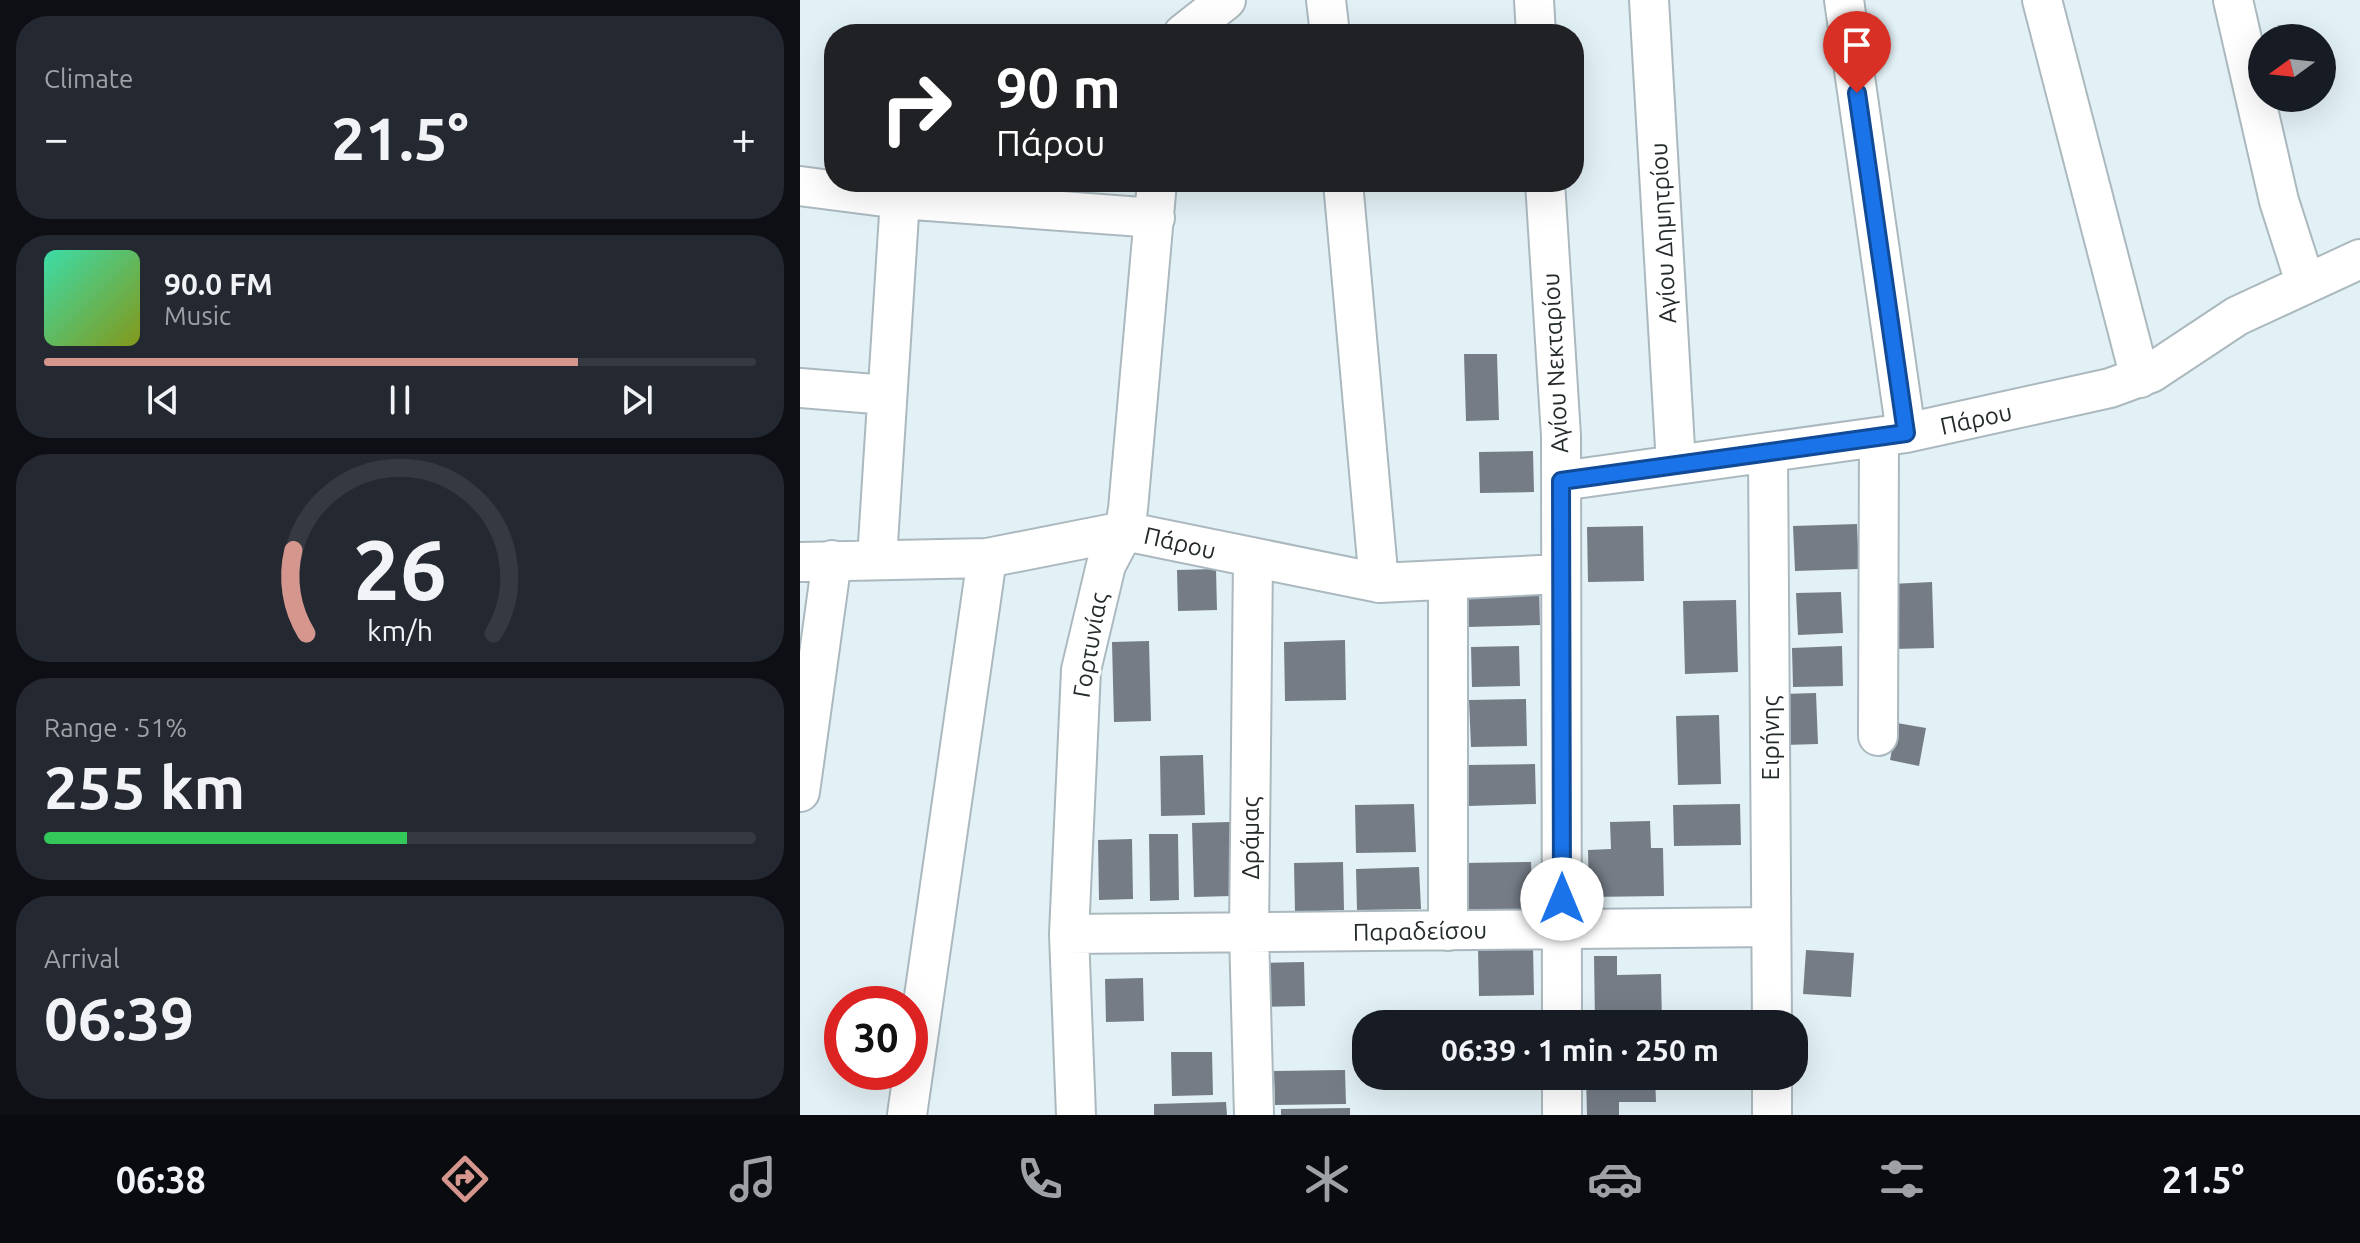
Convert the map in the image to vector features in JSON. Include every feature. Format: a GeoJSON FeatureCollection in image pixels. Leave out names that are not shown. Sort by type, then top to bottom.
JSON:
{"type":"FeatureCollection","features":[{"type":"Feature","properties":{"kind":"street"},"geometry":{"type":"LineString","coordinates":[[1196,24],[1226,0]]}},
{"type":"Feature","properties":{"kind":"street"},"geometry":{"type":"LineString","coordinates":[[1326,0],[1329,24]]}},
{"type":"Feature","properties":{"kind":"street"},"geometry":{"type":"LineString","coordinates":[[1534,0],[1535,24]]}},
{"type":"Feature","properties":{"kind":"street","name":"Αγίου Δημητρίου"},"geometry":{"type":"LineString","coordinates":[[1649,0],[1676,465]]}},
{"type":"Feature","properties":{"kind":"street"},"geometry":{"type":"LineString","coordinates":[[1844,0],[1893,435],[1878,736]]}},
{"type":"Feature","properties":{"kind":"street"},"geometry":{"type":"LineString","coordinates":[[2042,0],[2140,378]]}},
{"type":"Feature","properties":{"kind":"street"},"geometry":{"type":"LineString","coordinates":[[2233,0],[2279,201],[2305,282]]}},
{"type":"Feature","properties":{"kind":"street"},"geometry":{"type":"LineString","coordinates":[[800,186],[824,189]]}},
{"type":"Feature","properties":{"kind":"street"},"geometry":{"type":"LineString","coordinates":[[846,192],[900,199],[1156,200]]}},
{"type":"Feature","properties":{"kind":"street"},"geometry":{"type":"LineString","coordinates":[[1344,192],[1379,583]]}},
{"type":"Feature","properties":{"kind":"street","name":"Αγίου Νεκταρίου"},"geometry":{"type":"LineString","coordinates":[[1546,192],[1561,481],[1562,1010]]}},
{"type":"Feature","properties":{"kind":"street"},"geometry":{"type":"LineString","coordinates":[[877,559],[900,199]]}},
{"type":"Feature","properties":{"kind":"street","name":"Γορτυνίας"},"geometry":{"type":"LineString","coordinates":[[1076,1115],[1069,934],[1081,670],[1106,565],[1124,531],[1156,200]]}},
{"type":"Feature","properties":{"kind":"street","name":"Πάρου"},"geometry":{"type":"LineString","coordinates":[[1561,481],[1893,435],[2080,396],[2140,378],[2237,316],[2360,259]]}},
{"type":"Feature","properties":{"kind":"street"},"geometry":{"type":"LineString","coordinates":[[800,388],[887,395]]}},
{"type":"Feature","properties":{"kind":"street","name":"Ειρήνης"},"geometry":{"type":"LineString","coordinates":[[1768,453],[1772,1010]]}},
{"type":"Feature","properties":{"kind":"street","name":"Πάρου"},"geometry":{"type":"LineString","coordinates":[[816,561],[987,558],[1124,531],[1253,560],[1379,583],[1560,574]]}},
{"type":"Feature","properties":{"kind":"street"},"geometry":{"type":"LineString","coordinates":[[907,1115],[987,558]]}},
{"type":"Feature","properties":{"kind":"street","name":"Δράμας"},"geometry":{"type":"LineString","coordinates":[[1253,560],[1249,933],[1254,1115]]}},
{"type":"Feature","properties":{"kind":"street"},"geometry":{"type":"LineString","coordinates":[[800,792],[816,561]]}},
{"type":"Feature","properties":{"kind":"street"},"geometry":{"type":"LineString","coordinates":[[1448,580],[1448,931]]}},
{"type":"Feature","properties":{"kind":"street","name":"Παραδείσου"},"geometry":{"type":"LineString","coordinates":[[1069,934],[1771,927]]}},
{"type":"Feature","properties":{"kind":"street"},"geometry":{"type":"LineString","coordinates":[[1562,1090],[1562,1115]]}},
{"type":"Feature","properties":{"kind":"street"},"geometry":{"type":"LineString","coordinates":[[1772,1090],[1772,1115]]}},
{"type":"Feature","properties":{"kind":"building"},"geometry":{"type":"Polygon","coordinates":[[[1464,354],[1497,354],[1499,420],[1466,421],[1464,354]]]}},
{"type":"Feature","properties":{"kind":"building"},"geometry":{"type":"Polygon","coordinates":[[[1533,451],[1534,492],[1480,493],[1479,452],[1533,451]]]}},
{"type":"Feature","properties":{"kind":"building"},"geometry":{"type":"Polygon","coordinates":[[[1857,524],[1859,569],[1795,571],[1793,526],[1857,524]]]}},
{"type":"Feature","properties":{"kind":"building"},"geometry":{"type":"Polygon","coordinates":[[[1643,526],[1644,581],[1588,582],[1587,527],[1643,526]]]}},
{"type":"Feature","properties":{"kind":"building"},"geometry":{"type":"Polygon","coordinates":[[[1216,569],[1217,610],[1178,611],[1177,570],[1216,569]]]}},
{"type":"Feature","properties":{"kind":"building"},"geometry":{"type":"Polygon","coordinates":[[[1932,582],[1934,648],[1894,649],[1891,584],[1932,582]]]}},
{"type":"Feature","properties":{"kind":"building"},"geometry":{"type":"Polygon","coordinates":[[[1539,584],[1540,625],[1467,627],[1466,585],[1539,584]]]}},
{"type":"Feature","properties":{"kind":"building"},"geometry":{"type":"Polygon","coordinates":[[[1841,592],[1843,633],[1798,635],[1796,593],[1841,592]]]}},
{"type":"Feature","properties":{"kind":"building"},"geometry":{"type":"Polygon","coordinates":[[[1736,600],[1738,672],[1685,674],[1683,601],[1736,600]]]}},
{"type":"Feature","properties":{"kind":"building"},"geometry":{"type":"Polygon","coordinates":[[[1345,640],[1346,700],[1285,701],[1284,642],[1345,640]]]}},
{"type":"Feature","properties":{"kind":"building"},"geometry":{"type":"Polygon","coordinates":[[[1149,641],[1151,721],[1114,722],[1112,642],[1149,641]]]}},
{"type":"Feature","properties":{"kind":"building"},"geometry":{"type":"Polygon","coordinates":[[[1519,646],[1520,686],[1472,687],[1471,647],[1519,646]]]}},
{"type":"Feature","properties":{"kind":"building"},"geometry":{"type":"Polygon","coordinates":[[[1842,646],[1843,686],[1793,687],[1792,648],[1842,646]]]}},
{"type":"Feature","properties":{"kind":"building"},"geometry":{"type":"Polygon","coordinates":[[[1816,693],[1818,744],[1785,745],[1783,694],[1816,693]]]}},
{"type":"Feature","properties":{"kind":"building"},"geometry":{"type":"Polygon","coordinates":[[[1526,699],[1527,746],[1471,747],[1469,700],[1526,699]]]}},
{"type":"Feature","properties":{"kind":"building"},"geometry":{"type":"Polygon","coordinates":[[[1719,715],[1721,784],[1678,785],[1676,716],[1719,715]]]}},
{"type":"Feature","properties":{"kind":"building"},"geometry":{"type":"Polygon","coordinates":[[[1897,723],[1926,728],[1919,766],[1890,760],[1897,723]]]}},
{"type":"Feature","properties":{"kind":"building"},"geometry":{"type":"Polygon","coordinates":[[[1203,755],[1205,815],[1161,816],[1160,756],[1203,755]]]}},
{"type":"Feature","properties":{"kind":"building"},"geometry":{"type":"Polygon","coordinates":[[[1535,764],[1536,804],[1468,806],[1467,765],[1535,764]]]}},
{"type":"Feature","properties":{"kind":"building"},"geometry":{"type":"Polygon","coordinates":[[[1414,804],[1416,852],[1356,853],[1355,805],[1414,804]]]}},
{"type":"Feature","properties":{"kind":"building"},"geometry":{"type":"Polygon","coordinates":[[[1740,804],[1741,845],[1674,846],[1673,805],[1740,804]]]}},
{"type":"Feature","properties":{"kind":"building"},"geometry":{"type":"Polygon","coordinates":[[[1650,821],[1651,848],[1663,848],[1664,896],[1589,897],[1588,850],[1611,849],[1610,822],[1650,821]]]}},
{"type":"Feature","properties":{"kind":"building"},"geometry":{"type":"Polygon","coordinates":[[[1230,822],[1232,896],[1194,897],[1192,823],[1230,822]]]}},
{"type":"Feature","properties":{"kind":"building"},"geometry":{"type":"Polygon","coordinates":[[[1149,834],[1178,834],[1179,900],[1150,901],[1149,834]]]}},
{"type":"Feature","properties":{"kind":"building"},"geometry":{"type":"Polygon","coordinates":[[[1132,839],[1133,899],[1099,900],[1098,840],[1132,839]]]}},
{"type":"Feature","properties":{"kind":"building"},"geometry":{"type":"Polygon","coordinates":[[[1343,862],[1344,910],[1295,912],[1294,863],[1343,862]]]}},
{"type":"Feature","properties":{"kind":"building"},"geometry":{"type":"Polygon","coordinates":[[[1531,862],[1533,911],[1465,913],[1463,863],[1531,862]]]}},
{"type":"Feature","properties":{"kind":"building"},"geometry":{"type":"Polygon","coordinates":[[[1419,867],[1421,909],[1357,910],[1356,869],[1419,867]]]}},
{"type":"Feature","properties":{"kind":"building"},"geometry":{"type":"Polygon","coordinates":[[[1533,946],[1534,995],[1479,996],[1478,947],[1533,946]]]}},
{"type":"Feature","properties":{"kind":"building"},"geometry":{"type":"Polygon","coordinates":[[[1806,950],[1854,953],[1851,997],[1803,994],[1806,950]]]}},
{"type":"Feature","properties":{"kind":"building"},"geometry":{"type":"Polygon","coordinates":[[[1594,956],[1617,956],[1617,975],[1661,974],[1662,1010],[1595,1010],[1594,956]]]}},
{"type":"Feature","properties":{"kind":"building"},"geometry":{"type":"Polygon","coordinates":[[[1304,962],[1305,1006],[1264,1007],[1263,963],[1304,962]]]}},
{"type":"Feature","properties":{"kind":"building"},"geometry":{"type":"Polygon","coordinates":[[[1143,978],[1144,1021],[1106,1022],[1105,979],[1143,978]]]}},
{"type":"Feature","properties":{"kind":"building"},"geometry":{"type":"Polygon","coordinates":[[[1171,1052],[1212,1052],[1213,1095],[1172,1096],[1171,1052]]]}},
{"type":"Feature","properties":{"kind":"building"},"geometry":{"type":"Polygon","coordinates":[[[1345,1070],[1346,1104],[1275,1105],[1274,1071],[1345,1070]]]}},
{"type":"Feature","properties":{"kind":"building"},"geometry":{"type":"Polygon","coordinates":[[[1586,1090],[1656,1090],[1656,1102],[1619,1102],[1619,1115],[1587,1115],[1586,1090]]]}},
{"type":"Feature","properties":{"kind":"building"},"geometry":{"type":"Polygon","coordinates":[[[1226,1102],[1227,1115],[1154,1115],[1154,1104],[1226,1102]]]}},
{"type":"Feature","properties":{"kind":"building"},"geometry":{"type":"Polygon","coordinates":[[[1350,1108],[1350,1115],[1281,1115],[1281,1109],[1350,1108]]]}},
{"type":"Feature","properties":{"kind":"route"},"geometry":{"type":"LineString","coordinates":[[1562,899],[1561,481],[1906,433],[1857,93]]}}]}
